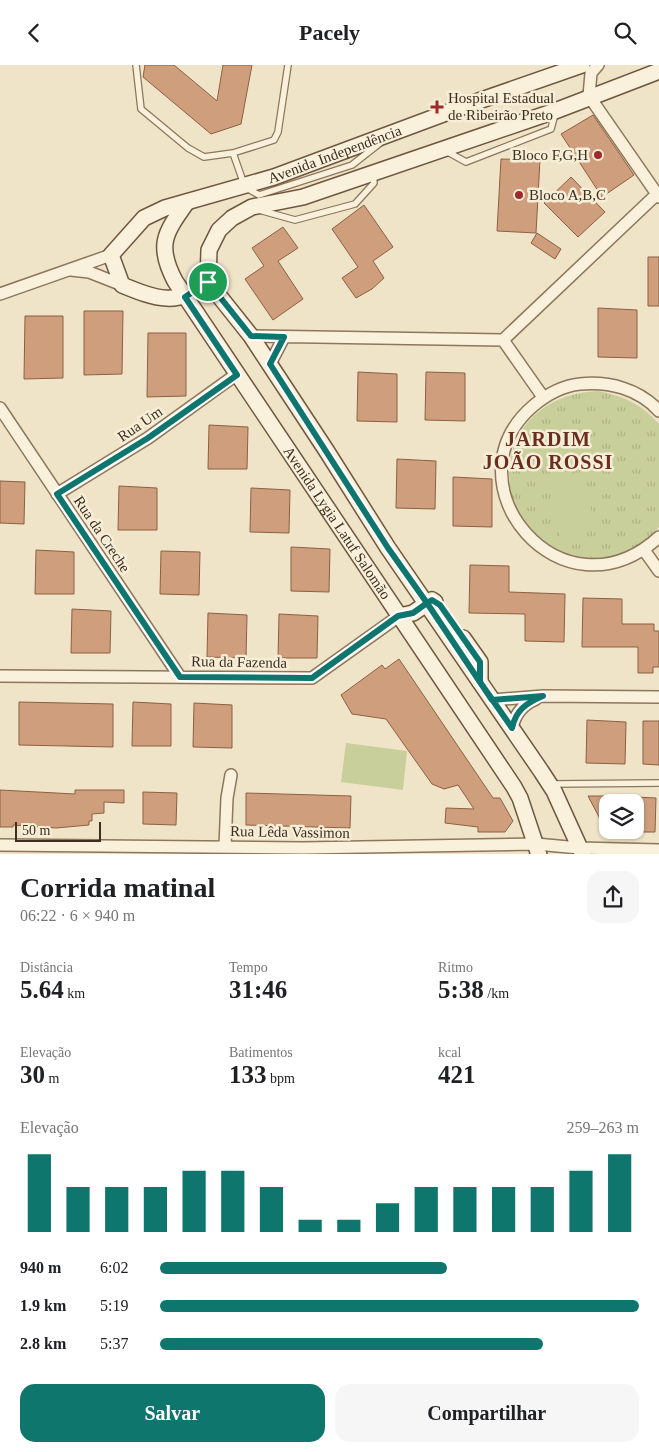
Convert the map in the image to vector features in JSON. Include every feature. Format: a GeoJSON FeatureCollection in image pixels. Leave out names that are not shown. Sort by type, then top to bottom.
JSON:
{"type":"FeatureCollection","features":[{"type":"Feature","properties":{"kind":"main road","name":"Avenida Independência"},"geometry":{"type":"LineString","coordinates":[[110,255],[144,218],[165,208],[245,187],[582,65]]}},
{"type":"Feature","properties":{"kind":"main road","name":"Avenida Independência"},"geometry":{"type":"LineString","coordinates":[[208,282],[209,250],[219,230],[232,217],[252,207],[303,197],[555,111],[589,96],[659,71]]}},
{"type":"Feature","properties":{"kind":"main road"},"geometry":{"type":"LineString","coordinates":[[185,297],[166,263],[163,247],[168,228],[187,202]]}},
{"type":"Feature","properties":{"kind":"main road"},"geometry":{"type":"LineString","coordinates":[[110,255],[122,285],[143,294],[168,299],[185,297],[208,282]]}},
{"type":"Feature","properties":{"kind":"main road","name":"Avenida Lygia Latuf Salomão"},"geometry":{"type":"LineString","coordinates":[[208,282],[251,336],[388,548],[550,784],[581,851]]}},
{"type":"Feature","properties":{"kind":"main road","name":"Avenida Lygia Latuf Salomão"},"geometry":{"type":"LineString","coordinates":[[185,297],[514,787],[538,849]]}},
{"type":"Feature","properties":{"kind":"main road"},"geometry":{"type":"LineString","coordinates":[[398,616],[413,613],[427,603]]}},
{"type":"Feature","properties":{"kind":"street"},"geometry":{"type":"LineString","coordinates":[[251,336],[503,340],[658,195],[589,96],[591,73],[598,65]]}},
{"type":"Feature","properties":{"kind":"street"},"geometry":{"type":"LineString","coordinates":[[0,294],[110,255]]}},
{"type":"Feature","properties":{"kind":"street"},"geometry":{"type":"LineString","coordinates":[[66,270],[89,271],[122,285]]}},
{"type":"Feature","properties":{"kind":"street"},"geometry":{"type":"LineString","coordinates":[[270,364],[284,337]]}},
{"type":"Feature","properties":{"kind":"street"},"geometry":{"type":"LineString","coordinates":[[503,340],[544,397]]}},
{"type":"Feature","properties":{"kind":"street","name":"Rua Um"},"geometry":{"type":"LineString","coordinates":[[57,494],[148,438],[237,375]]}},
{"type":"Feature","properties":{"kind":"street"},"geometry":{"type":"LineString","coordinates":[[659,411],[651,403],[626,388],[598,382],[570,385],[544,397],[524,414],[510,436],[503,461],[503,487],[510,512],[525,534],[545,551],[569,562],[595,565],[620,561],[644,550],[659,537]]}},
{"type":"Feature","properties":{"kind":"street","name":"Rua da Creche"},"geometry":{"type":"LineString","coordinates":[[0,408],[180,677]]}},
{"type":"Feature","properties":{"kind":"street"},"geometry":{"type":"LineString","coordinates":[[644,550],[659,571]]}},
{"type":"Feature","properties":{"kind":"street","name":"Rua da Fazenda"},"geometry":{"type":"LineString","coordinates":[[0,676],[312,678],[398,616]]}},
{"type":"Feature","properties":{"kind":"street"},"geometry":{"type":"LineString","coordinates":[[512,728],[514,718],[520,710],[527,703],[543,696]]}},
{"type":"Feature","properties":{"kind":"street"},"geometry":{"type":"LineString","coordinates":[[492,700],[543,696],[659,697]]}},
{"type":"Feature","properties":{"kind":"street"},"geometry":{"type":"LineString","coordinates":[[225,846],[227,798],[231,775]]}},
{"type":"Feature","properties":{"kind":"street","name":"Rua Lêda Vassimon"},"geometry":{"type":"LineString","coordinates":[[0,845],[225,846],[304,851],[538,849],[581,851],[659,849]]}},
{"type":"Feature","properties":{"kind":"lane"},"geometry":{"type":"LineString","coordinates":[[136,65],[141,109],[188,148],[204,157],[232,153],[274,140],[278,132],[288,65]]}},
{"type":"Feature","properties":{"kind":"lane"},"geometry":{"type":"LineString","coordinates":[[442,149],[466,162],[551,129],[555,111]]}},
{"type":"Feature","properties":{"kind":"lane"},"geometry":{"type":"LineString","coordinates":[[232,153],[245,187]]}},
{"type":"Feature","properties":{"kind":"lane"},"geometry":{"type":"LineString","coordinates":[[252,207],[295,221],[355,204],[374,183],[372,172]]}},
{"type":"Feature","properties":{"kind":"lane"},"geometry":{"type":"LineString","coordinates":[[550,784],[573,782],[659,783]]}},
{"type":"Feature","properties":{"kind":"green space"},"geometry":{"type":"Polygon","coordinates":[[[598,391],[616,395],[632,402],[646,411],[659,424],[659,527],[633,549],[617,555],[600,558],[562,553],[534,536],[516,510],[509,479],[513,448],[529,421],[557,400],[598,391]]]}},
{"type":"Feature","properties":{"kind":"green space"},"geometry":{"type":"Polygon","coordinates":[[[582,472],[596,529],[560,538],[548,478],[582,472]]]}},
{"type":"Feature","properties":{"kind":"green space"},"geometry":{"type":"Polygon","coordinates":[[[346,743],[407,751],[403,790],[341,782],[346,743]]]}},
{"type":"Feature","properties":{"kind":"building"},"geometry":{"type":"Polygon","coordinates":[[[145,65],[174,65],[217,101],[223,65],[252,65],[241,124],[211,134],[143,77],[145,65]]]}},
{"type":"Feature","properties":{"kind":"building","name":"Bloco F,G,H"},"geometry":{"type":"Polygon","coordinates":[[[593,115],[634,175],[602,197],[561,134],[593,115]]]}},
{"type":"Feature","properties":{"kind":"building","name":"Bloco A,B,C"},"geometry":{"type":"Polygon","coordinates":[[[501,159],[540,160],[536,233],[497,231],[501,159]]]}},
{"type":"Feature","properties":{"kind":"building"},"geometry":{"type":"Polygon","coordinates":[[[571,177],[605,212],[578,237],[544,203],[571,177]]]}},
{"type":"Feature","properties":{"kind":"building"},"geometry":{"type":"Polygon","coordinates":[[[364,205],[393,247],[373,261],[384,278],[372,289],[356,298],[342,278],[358,267],[332,229],[364,205]]]}},
{"type":"Feature","properties":{"kind":"building"},"geometry":{"type":"Polygon","coordinates":[[[283,227],[298,248],[278,261],[303,299],[273,320],[245,279],[264,266],[252,248],[283,227]]]}},
{"type":"Feature","properties":{"kind":"building"},"geometry":{"type":"Polygon","coordinates":[[[537,233],[561,249],[555,259],[531,243],[537,233]]]}},
{"type":"Feature","properties":{"kind":"building"},"geometry":{"type":"Polygon","coordinates":[[[648,257],[659,257],[659,306],[648,306],[648,257]]]}},
{"type":"Feature","properties":{"kind":"building"},"geometry":{"type":"Polygon","coordinates":[[[598,308],[637,310],[637,358],[598,357],[598,308]]]}},
{"type":"Feature","properties":{"kind":"building"},"geometry":{"type":"Polygon","coordinates":[[[84,311],[123,311],[122,374],[84,375],[84,311]]]}},
{"type":"Feature","properties":{"kind":"building"},"geometry":{"type":"Polygon","coordinates":[[[25,316],[63,316],[63,378],[24,379],[25,316]]]}},
{"type":"Feature","properties":{"kind":"building"},"geometry":{"type":"Polygon","coordinates":[[[148,333],[186,333],[186,396],[147,397],[148,333]]]}},
{"type":"Feature","properties":{"kind":"building"},"geometry":{"type":"Polygon","coordinates":[[[358,372],[397,374],[397,422],[357,421],[358,372]]]}},
{"type":"Feature","properties":{"kind":"building"},"geometry":{"type":"Polygon","coordinates":[[[426,372],[465,373],[465,421],[425,420],[426,372]]]}},
{"type":"Feature","properties":{"kind":"building"},"geometry":{"type":"Polygon","coordinates":[[[209,425],[248,427],[247,469],[208,469],[209,425]]]}},
{"type":"Feature","properties":{"kind":"building"},"geometry":{"type":"Polygon","coordinates":[[[397,459],[436,461],[435,509],[396,508],[397,459]]]}},
{"type":"Feature","properties":{"kind":"building"},"geometry":{"type":"Polygon","coordinates":[[[453,477],[492,479],[492,527],[453,526],[453,477]]]}},
{"type":"Feature","properties":{"kind":"building"},"geometry":{"type":"Polygon","coordinates":[[[0,481],[25,482],[24,524],[0,523],[0,481]]]}},
{"type":"Feature","properties":{"kind":"building"},"geometry":{"type":"Polygon","coordinates":[[[119,486],[157,488],[157,530],[118,530],[119,486]]]}},
{"type":"Feature","properties":{"kind":"building"},"geometry":{"type":"Polygon","coordinates":[[[251,488],[290,490],[289,533],[250,532],[251,488]]]}},
{"type":"Feature","properties":{"kind":"building"},"geometry":{"type":"Polygon","coordinates":[[[291,547],[330,549],[329,592],[291,591],[291,547]]]}},
{"type":"Feature","properties":{"kind":"building"},"geometry":{"type":"Polygon","coordinates":[[[36,550],[74,552],[74,594],[35,594],[36,550]]]}},
{"type":"Feature","properties":{"kind":"building"},"geometry":{"type":"Polygon","coordinates":[[[161,551],[200,552],[199,595],[160,594],[161,551]]]}},
{"type":"Feature","properties":{"kind":"building"},"geometry":{"type":"Polygon","coordinates":[[[470,565],[509,566],[509,592],[565,594],[564,642],[525,641],[525,614],[469,613],[470,565]]]}},
{"type":"Feature","properties":{"kind":"building"},"geometry":{"type":"Polygon","coordinates":[[[583,598],[622,599],[622,624],[654,624],[654,631],[659,631],[659,667],[653,667],[653,673],[638,673],[638,647],[582,647],[583,598]]]}},
{"type":"Feature","properties":{"kind":"building"},"geometry":{"type":"Polygon","coordinates":[[[72,609],[111,611],[110,653],[71,653],[72,609]]]}},
{"type":"Feature","properties":{"kind":"building"},"geometry":{"type":"Polygon","coordinates":[[[208,613],[247,615],[246,658],[207,657],[208,613]]]}},
{"type":"Feature","properties":{"kind":"building"},"geometry":{"type":"Polygon","coordinates":[[[279,614],[318,616],[317,658],[278,658],[279,614]]]}},
{"type":"Feature","properties":{"kind":"building"},"geometry":{"type":"Polygon","coordinates":[[[399,659],[493,798],[500,798],[513,821],[505,832],[478,832],[478,827],[445,823],[446,808],[474,809],[458,785],[444,789],[432,784],[386,719],[352,714],[341,695],[382,665],[385,669],[399,659]]]}},
{"type":"Feature","properties":{"kind":"building"},"geometry":{"type":"Polygon","coordinates":[[[19,702],[113,704],[113,747],[19,745],[19,702]]]}},
{"type":"Feature","properties":{"kind":"building"},"geometry":{"type":"Polygon","coordinates":[[[133,702],[171,704],[171,746],[132,746],[133,702]]]}},
{"type":"Feature","properties":{"kind":"building"},"geometry":{"type":"Polygon","coordinates":[[[194,703],[232,705],[232,748],[193,747],[194,703]]]}},
{"type":"Feature","properties":{"kind":"building"},"geometry":{"type":"Polygon","coordinates":[[[587,720],[626,722],[625,764],[586,763],[587,720]]]}},
{"type":"Feature","properties":{"kind":"building"},"geometry":{"type":"Polygon","coordinates":[[[643,721],[659,721],[659,765],[643,764],[643,721]]]}},
{"type":"Feature","properties":{"kind":"building"},"geometry":{"type":"Polygon","coordinates":[[[0,790],[75,794],[75,790],[124,790],[124,803],[104,802],[104,813],[92,814],[92,821],[89,821],[89,825],[56,828],[13,825],[13,827],[0,827],[0,790]]]}},
{"type":"Feature","properties":{"kind":"building"},"geometry":{"type":"Polygon","coordinates":[[[143,792],[177,793],[176,825],[143,824],[143,792]]]}},
{"type":"Feature","properties":{"kind":"building"},"geometry":{"type":"Polygon","coordinates":[[[246,793],[351,796],[350,828],[246,825],[246,793]]]}},
{"type":"Feature","properties":{"kind":"building"},"geometry":{"type":"Polygon","coordinates":[[[588,796],[599,796],[599,817],[588,796]]]}},
{"type":"Feature","properties":{"kind":"building"},"geometry":{"type":"Polygon","coordinates":[[[644,797],[656,798],[655,832],[644,832],[644,797]]]}},
{"type":"Feature","properties":{"kind":"place","name":"Hospital Estadual de Ribeirão Preto"},"geometry":{"type":"Point","coordinates":[437,107]}},
{"type":"Feature","properties":{"kind":"place","name":"Bloco F,G,H"},"geometry":{"type":"Point","coordinates":[598,155]}},
{"type":"Feature","properties":{"kind":"place","name":"Bloco A,B,C"},"geometry":{"type":"Point","coordinates":[519,195]}},
{"type":"Feature","properties":{"kind":"district","name":"JARDIM JOÃO ROSSI"},"geometry":{"type":"Point","coordinates":[548,450]}},
{"type":"Feature","properties":{"kind":"route"},"geometry":{"type":"LineString","coordinates":[[208,282],[197,291],[185,297],[237,375],[148,438],[57,494],[180,677],[312,678],[398,616],[413,613],[427,603],[492,700],[543,696],[527,703],[520,710],[514,718],[512,728],[480,682],[480,662],[440,605],[432,600],[427,603],[388,548],[270,364],[284,337],[251,336],[208,282]]}}]}
